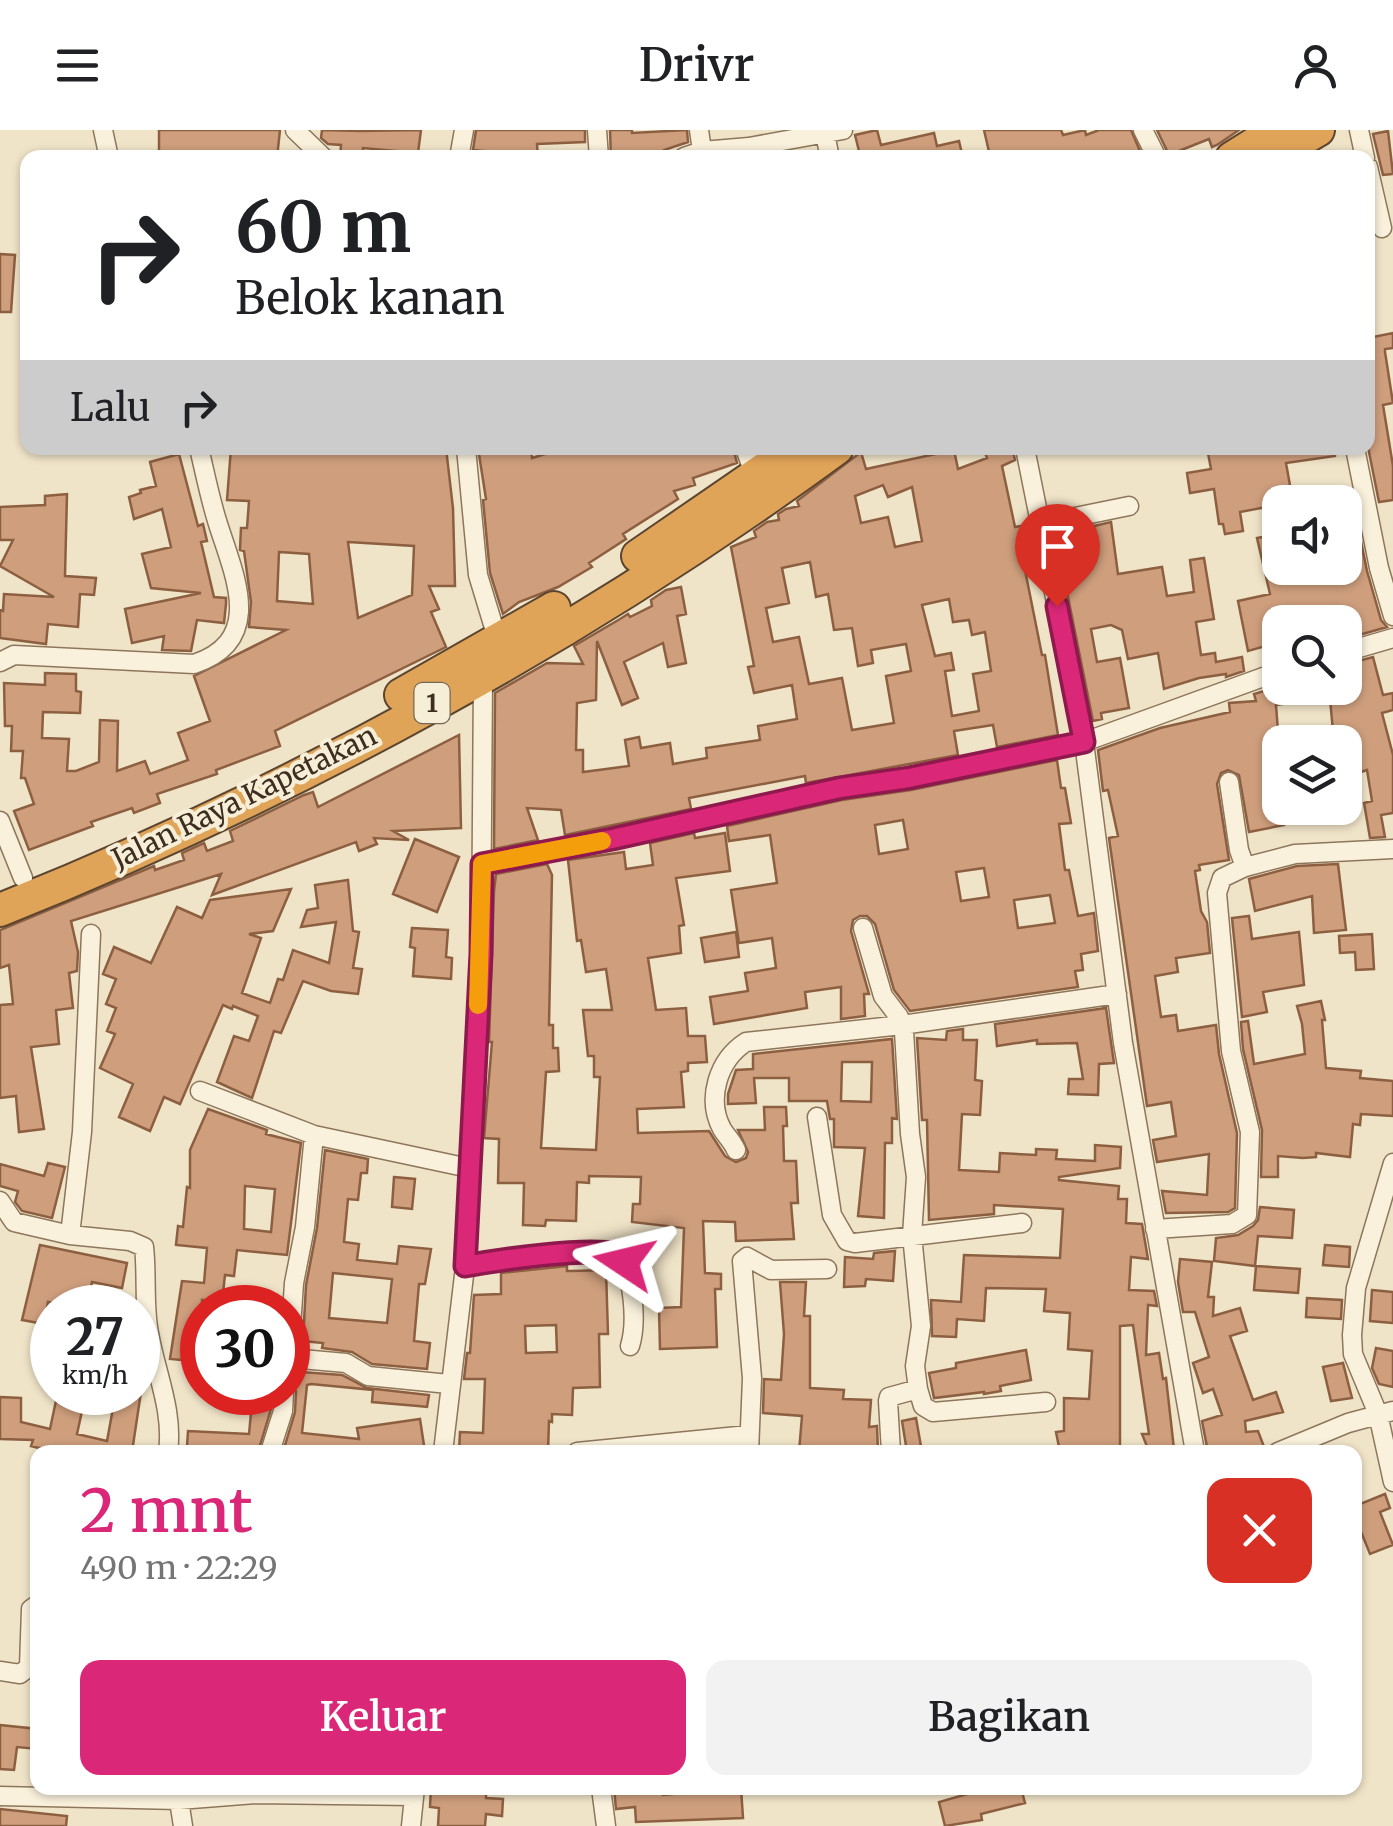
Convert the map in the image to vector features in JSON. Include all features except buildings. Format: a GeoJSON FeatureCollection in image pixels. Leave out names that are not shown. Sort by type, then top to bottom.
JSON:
{"type":"FeatureCollection","features":[{"type":"Feature","properties":{"kind":"highway"},"geometry":{"type":"LineString","coordinates":[[1277,149],[1318,130]]}},
{"type":"Feature","properties":{"kind":"highway","name":"Jalan Raya Kapetakan"},"geometry":{"type":"LineString","coordinates":[[12,882],[306,748],[611,574],[785,455]]}},
{"type":"Feature","properties":{"kind":"highway","name":"Jalan Raya Kapetakan"},"geometry":{"type":"LineString","coordinates":[[0,910],[101,868],[258,793],[483,676],[755,475],[816,455]]}},
{"type":"Feature","properties":{"kind":"street"},"geometry":{"type":"LineString","coordinates":[[294,130],[314,150]]}},
{"type":"Feature","properties":{"kind":"street"},"geometry":{"type":"LineString","coordinates":[[709,150],[748,139],[834,132]]}},
{"type":"Feature","properties":{"kind":"street"},"geometry":{"type":"LineString","coordinates":[[1375,198],[1382,228]]}},
{"type":"Feature","properties":{"kind":"street"},"geometry":{"type":"LineString","coordinates":[[0,662],[14,655],[194,664],[226,644],[238,622],[239,592],[201,455]]}},
{"type":"Feature","properties":{"kind":"street"},"geometry":{"type":"LineString","coordinates":[[467,455],[478,575],[498,641]]}},
{"type":"Feature","properties":{"kind":"street"},"geometry":{"type":"LineString","coordinates":[[1026,455],[1084,742],[1117,994],[1194,1445]]}},
{"type":"Feature","properties":{"kind":"street"},"geometry":{"type":"LineString","coordinates":[[1356,455],[1378,568],[1393,616]]}},
{"type":"Feature","properties":{"kind":"street"},"geometry":{"type":"LineString","coordinates":[[1041,524],[1129,506]]}},
{"type":"Feature","properties":{"kind":"street"},"geometry":{"type":"LineString","coordinates":[[1362,647],[1393,638]]}},
{"type":"Feature","properties":{"kind":"street"},"geometry":{"type":"LineString","coordinates":[[444,1445],[465,1266],[481,954],[483,676]]}},
{"type":"Feature","properties":{"kind":"street"},"geometry":{"type":"LineString","coordinates":[[482,864],[840,788],[1084,742],[1262,678]]}},
{"type":"Feature","properties":{"kind":"street"},"geometry":{"type":"LineString","coordinates":[[1229,782],[1245,867]]}},
{"type":"Feature","properties":{"kind":"street"},"geometry":{"type":"LineString","coordinates":[[0,821],[12,882]]}},
{"type":"Feature","properties":{"kind":"street"},"geometry":{"type":"LineString","coordinates":[[1156,1229],[1232,1224],[1243,1220],[1249,1208],[1250,1132],[1230,1051],[1216,892],[1222,878],[1245,867],[1295,854],[1393,850]]}},
{"type":"Feature","properties":{"kind":"street"},"geometry":{"type":"LineString","coordinates":[[862,928],[883,996],[902,1024],[916,1177],[912,1235],[921,1326],[915,1366],[922,1406],[933,1412],[1046,1402]]}},
{"type":"Feature","properties":{"kind":"street"},"geometry":{"type":"LineString","coordinates":[[70,1235],[82,1132],[91,934]]}},
{"type":"Feature","properties":{"kind":"street"},"geometry":{"type":"LineString","coordinates":[[736,1150],[722,1130],[714,1094],[721,1069],[746,1042],[1117,994]]}},
{"type":"Feature","properties":{"kind":"street"},"geometry":{"type":"LineString","coordinates":[[200,1091],[314,1135],[470,1168]]}},
{"type":"Feature","properties":{"kind":"street"},"geometry":{"type":"LineString","coordinates":[[817,1117],[832,1215],[847,1241],[1022,1222]]}},
{"type":"Feature","properties":{"kind":"street"},"geometry":{"type":"LineString","coordinates":[[294,1285],[303,1243],[314,1135]]}},
{"type":"Feature","properties":{"kind":"street"},"geometry":{"type":"LineString","coordinates":[[1393,1163],[1356,1288],[1352,1334],[1354,1354],[1386,1412],[1393,1482]]}},
{"type":"Feature","properties":{"kind":"street"},"geometry":{"type":"LineString","coordinates":[[0,1202],[14,1222],[70,1235],[130,1241],[144,1247],[148,1331],[166,1412],[168,1445]]}},
{"type":"Feature","properties":{"kind":"street"},"geometry":{"type":"LineString","coordinates":[[465,1266],[599,1252],[617,1254],[624,1262],[636,1320],[630,1346]]}},
{"type":"Feature","properties":{"kind":"street"},"geometry":{"type":"LineString","coordinates":[[749,1444],[752,1378],[742,1261],[747,1258],[771,1270],[827,1269]]}},
{"type":"Feature","properties":{"kind":"street"},"geometry":{"type":"LineString","coordinates":[[310,1364],[346,1362],[368,1376],[449,1384]]}},
{"type":"Feature","properties":{"kind":"street"},"geometry":{"type":"LineString","coordinates":[[891,1445],[888,1401],[890,1397],[918,1390]]}},
{"type":"Feature","properties":{"kind":"street"},"geometry":{"type":"LineString","coordinates":[[1308,1445],[1386,1412]]}},
{"type":"Feature","properties":{"kind":"street"},"geometry":{"type":"LineString","coordinates":[[272,1445],[281,1415]]}},
{"type":"Feature","properties":{"kind":"street"},"geometry":{"type":"LineString","coordinates":[[0,1671],[20,1674],[30,1666]]}},
{"type":"Feature","properties":{"kind":"street"},"geometry":{"type":"LineString","coordinates":[[0,1796],[89,1795]]}},
{"type":"Feature","properties":{"kind":"street"},"geometry":{"type":"LineString","coordinates":[[178,1795],[183,1826]]}},
{"type":"Feature","properties":{"kind":"street"},"geometry":{"type":"LineString","coordinates":[[411,1826],[414,1795]]}},
{"type":"Feature","properties":{"kind":"street"},"geometry":{"type":"LineString","coordinates":[[602,1795],[606,1826]]}},
{"type":"Feature","properties":{"kind":"slow traffic"},"geometry":{"type":"LineString","coordinates":[[478,1005],[482,864],[602,841]]}},
{"type":"Feature","properties":{"kind":"route"},"geometry":{"type":"LineString","coordinates":[[624,1262],[617,1254],[599,1252],[465,1266],[482,864],[840,788],[1084,742],[1057,606]]}}]}
